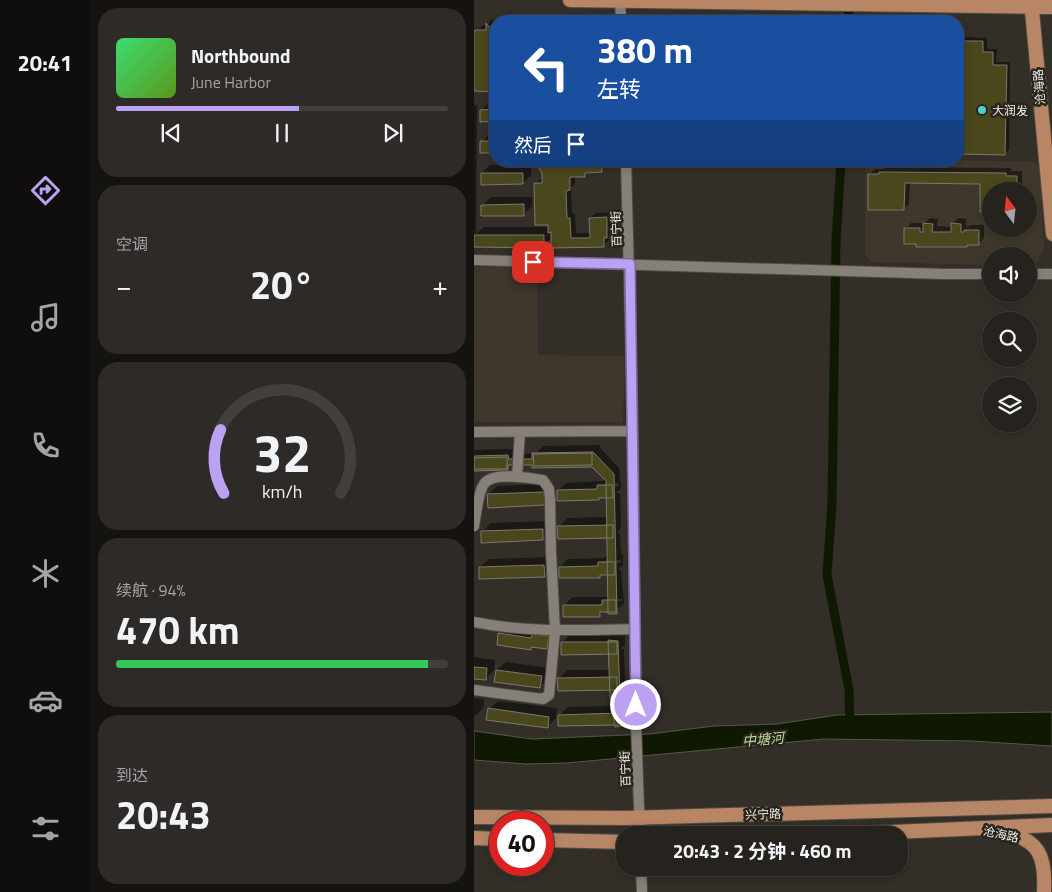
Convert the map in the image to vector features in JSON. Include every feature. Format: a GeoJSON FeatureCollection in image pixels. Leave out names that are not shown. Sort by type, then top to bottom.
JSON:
{"type":"FeatureCollection","features":[{"type":"Feature","properties":{"kind":"main road"},"geometry":{"type":"LineString","coordinates":[[570,0],[874,5],[1031,4],[1052,7]]}},
{"type":"Feature","properties":{"kind":"main road","name":"沧海路"},"geometry":{"type":"LineString","coordinates":[[1031,4],[1052,234]]}},
{"type":"Feature","properties":{"kind":"main road","name":"兴宁路"},"geometry":{"type":"LineString","coordinates":[[474,818],[640,817],[1052,806]]}},
{"type":"Feature","properties":{"kind":"main road"},"geometry":{"type":"LineString","coordinates":[[908,832],[1052,825]]}},
{"type":"Feature","properties":{"kind":"main road","name":"沧海路"},"geometry":{"type":"LineString","coordinates":[[976,829],[1021,836],[1038,850],[1043,860],[1045,872],[1044,892]]}},
{"type":"Feature","properties":{"kind":"main road"},"geometry":{"type":"LineString","coordinates":[[474,838],[489,839]]}},
{"type":"Feature","properties":{"kind":"main road"},"geometry":{"type":"LineString","coordinates":[[554,840],[616,842]]}},
{"type":"Feature","properties":{"kind":"main road"},"geometry":{"type":"LineString","coordinates":[[1051,892],[1052,876]]}},
{"type":"Feature","properties":{"kind":"street"},"geometry":{"type":"LineString","coordinates":[[620,1],[621,15]]}},
{"type":"Feature","properties":{"kind":"street","name":"百宁街"},"geometry":{"type":"LineString","coordinates":[[626,167],[633,431],[637,772],[640,826]]}},
{"type":"Feature","properties":{"kind":"street"},"geometry":{"type":"LineString","coordinates":[[474,260],[982,274]]}},
{"type":"Feature","properties":{"kind":"street"},"geometry":{"type":"LineString","coordinates":[[1037,274],[1052,274]]}},
{"type":"Feature","properties":{"kind":"street"},"geometry":{"type":"LineString","coordinates":[[474,432],[633,431]]}},
{"type":"Feature","properties":{"kind":"street"},"geometry":{"type":"LineString","coordinates":[[517,477],[520,432]]}},
{"type":"Feature","properties":{"kind":"street"},"geometry":{"type":"LineString","coordinates":[[474,526],[482,486],[490,478],[517,477],[543,480],[549,489],[555,631],[549,695],[543,699],[474,690]]}},
{"type":"Feature","properties":{"kind":"street"},"geometry":{"type":"LineString","coordinates":[[474,622],[496,627],[555,631],[635,630]]}},
{"type":"Feature","properties":{"kind":"street"},"geometry":{"type":"LineString","coordinates":[[641,876],[642,892]]}},
{"type":"Feature","properties":{"kind":"shaded area"},"geometry":{"type":"Polygon","coordinates":[[[964,160],[1035,162],[1040,169],[1044,248],[1038,262],[1037,247],[982,247],[982,265],[871,262],[865,255],[866,167],[964,167],[964,160]]]}},
{"type":"Feature","properties":{"kind":"shaded area"},"geometry":{"type":"Polygon","coordinates":[[[474,267],[537,267],[538,355],[625,356],[623,422],[474,422],[474,267]]]}},
{"type":"Feature","properties":{"kind":"water","name":"中塘河"},"geometry":{"type":"Polygon","coordinates":[[[1052,712],[1052,746],[972,741],[824,739],[567,763],[526,764],[474,760],[474,731],[532,739],[650,734],[714,726],[777,724],[837,715],[1052,712]]]}},
{"type":"Feature","properties":{"kind":"building"},"geometry":{"type":"Polygon","coordinates":[[[486,23],[489,26],[489,92],[474,91],[474,31],[486,30],[486,23]]]}},
{"type":"Feature","properties":{"kind":"building","name":"大润发"},"geometry":{"type":"Polygon","coordinates":[[[964,41],[983,41],[983,52],[993,52],[993,65],[1007,65],[1005,155],[964,154],[964,41]]]}},
{"type":"Feature","properties":{"kind":"building"},"geometry":{"type":"Polygon","coordinates":[[[489,109],[489,121],[480,122],[480,110],[489,109]]]}},
{"type":"Feature","properties":{"kind":"building"},"geometry":{"type":"Polygon","coordinates":[[[480,141],[489,141],[489,153],[480,153],[480,141]]]}},
{"type":"Feature","properties":{"kind":"building"},"geometry":{"type":"Polygon","coordinates":[[[538,167],[602,167],[602,172],[585,173],[585,177],[570,177],[570,190],[566,191],[567,218],[570,218],[571,238],[590,238],[589,218],[607,217],[607,238],[604,238],[604,247],[551,248],[551,232],[548,233],[548,225],[535,225],[534,183],[542,183],[542,173],[538,167]]]}},
{"type":"Feature","properties":{"kind":"building"},"geometry":{"type":"Polygon","coordinates":[[[879,172],[1006,173],[1006,176],[1017,176],[1017,182],[982,182],[982,212],[980,212],[980,184],[905,183],[904,210],[868,210],[868,174],[879,174],[879,172]]]}},
{"type":"Feature","properties":{"kind":"building"},"geometry":{"type":"Polygon","coordinates":[[[481,173],[523,173],[523,184],[481,185],[481,173]]]}},
{"type":"Feature","properties":{"kind":"building"},"geometry":{"type":"Polygon","coordinates":[[[524,204],[524,216],[481,216],[481,205],[524,204]]]}},
{"type":"Feature","properties":{"kind":"building"},"geometry":{"type":"Polygon","coordinates":[[[923,223],[933,224],[932,232],[951,232],[951,223],[961,224],[961,232],[964,232],[964,230],[979,230],[979,245],[967,245],[967,247],[916,247],[916,244],[904,244],[904,228],[920,228],[920,232],[923,232],[923,223]]]}},
{"type":"Feature","properties":{"kind":"building"},"geometry":{"type":"Polygon","coordinates":[[[474,235],[544,235],[544,248],[474,247],[474,235]]]}},
{"type":"Feature","properties":{"kind":"building"},"geometry":{"type":"Polygon","coordinates":[[[593,452],[614,474],[617,614],[608,614],[606,481],[592,467],[532,468],[532,465],[508,465],[508,470],[474,471],[474,456],[508,455],[509,459],[532,459],[532,453],[593,452]]]}},
{"type":"Feature","properties":{"kind":"building"},"geometry":{"type":"Polygon","coordinates":[[[592,453],[592,465],[534,466],[533,454],[592,453]]]}},
{"type":"Feature","properties":{"kind":"building"},"geometry":{"type":"Polygon","coordinates":[[[507,457],[507,469],[474,469],[474,458],[507,457]]]}},
{"type":"Feature","properties":{"kind":"building"},"geometry":{"type":"Polygon","coordinates":[[[597,485],[612,485],[613,498],[557,501],[557,490],[597,489],[597,485]]]}},
{"type":"Feature","properties":{"kind":"building"},"geometry":{"type":"Polygon","coordinates":[[[545,492],[545,505],[488,508],[487,494],[545,492]]]}},
{"type":"Feature","properties":{"kind":"building"},"geometry":{"type":"Polygon","coordinates":[[[613,525],[613,538],[558,539],[557,526],[613,525]]]}},
{"type":"Feature","properties":{"kind":"building"},"geometry":{"type":"Polygon","coordinates":[[[543,529],[543,540],[481,543],[481,531],[543,529]]]}},
{"type":"Feature","properties":{"kind":"building"},"geometry":{"type":"Polygon","coordinates":[[[598,562],[615,562],[615,575],[600,575],[600,578],[559,578],[559,567],[598,566],[598,562]]]}},
{"type":"Feature","properties":{"kind":"building"},"geometry":{"type":"Polygon","coordinates":[[[544,565],[545,577],[479,579],[479,567],[544,565]]]}},
{"type":"Feature","properties":{"kind":"building"},"geometry":{"type":"Polygon","coordinates":[[[602,600],[616,600],[616,612],[600,612],[600,617],[563,617],[563,605],[602,605],[602,600]]]}},
{"type":"Feature","properties":{"kind":"building"},"geometry":{"type":"Polygon","coordinates":[[[498,633],[531,638],[532,634],[549,636],[547,649],[531,647],[531,650],[497,645],[498,633]]]}},
{"type":"Feature","properties":{"kind":"building"},"geometry":{"type":"Polygon","coordinates":[[[608,640],[618,641],[621,726],[615,727],[610,697],[608,640]]]}},
{"type":"Feature","properties":{"kind":"building"},"geometry":{"type":"Polygon","coordinates":[[[561,642],[617,642],[617,654],[561,655],[561,642]]]}},
{"type":"Feature","properties":{"kind":"building"},"geometry":{"type":"Polygon","coordinates":[[[474,667],[487,668],[486,680],[474,679],[474,667]]]}},
{"type":"Feature","properties":{"kind":"building"},"geometry":{"type":"Polygon","coordinates":[[[496,670],[542,676],[540,688],[494,682],[496,670]]]}},
{"type":"Feature","properties":{"kind":"building"},"geometry":{"type":"Polygon","coordinates":[[[617,677],[617,690],[558,691],[557,678],[617,677]]]}},
{"type":"Feature","properties":{"kind":"building"},"geometry":{"type":"Polygon","coordinates":[[[488,708],[549,717],[548,728],[486,720],[488,708]]]}},
{"type":"Feature","properties":{"kind":"building"},"geometry":{"type":"Polygon","coordinates":[[[618,713],[618,725],[558,726],[558,715],[618,713]]]}},
{"type":"Feature","properties":{"kind":"waterway"},"geometry":{"type":"LineString","coordinates":[[848,0],[849,15]]}},
{"type":"Feature","properties":{"kind":"waterway"},"geometry":{"type":"LineString","coordinates":[[841,167],[836,241],[832,503],[827,575],[849,690],[850,726]]}},
{"type":"Feature","properties":{"kind":"place","name":"大润发"},"geometry":{"type":"Point","coordinates":[982,110]}},
{"type":"Feature","properties":{"kind":"route"},"geometry":{"type":"LineString","coordinates":[[533,262],[630,264],[636,705]]}}]}
